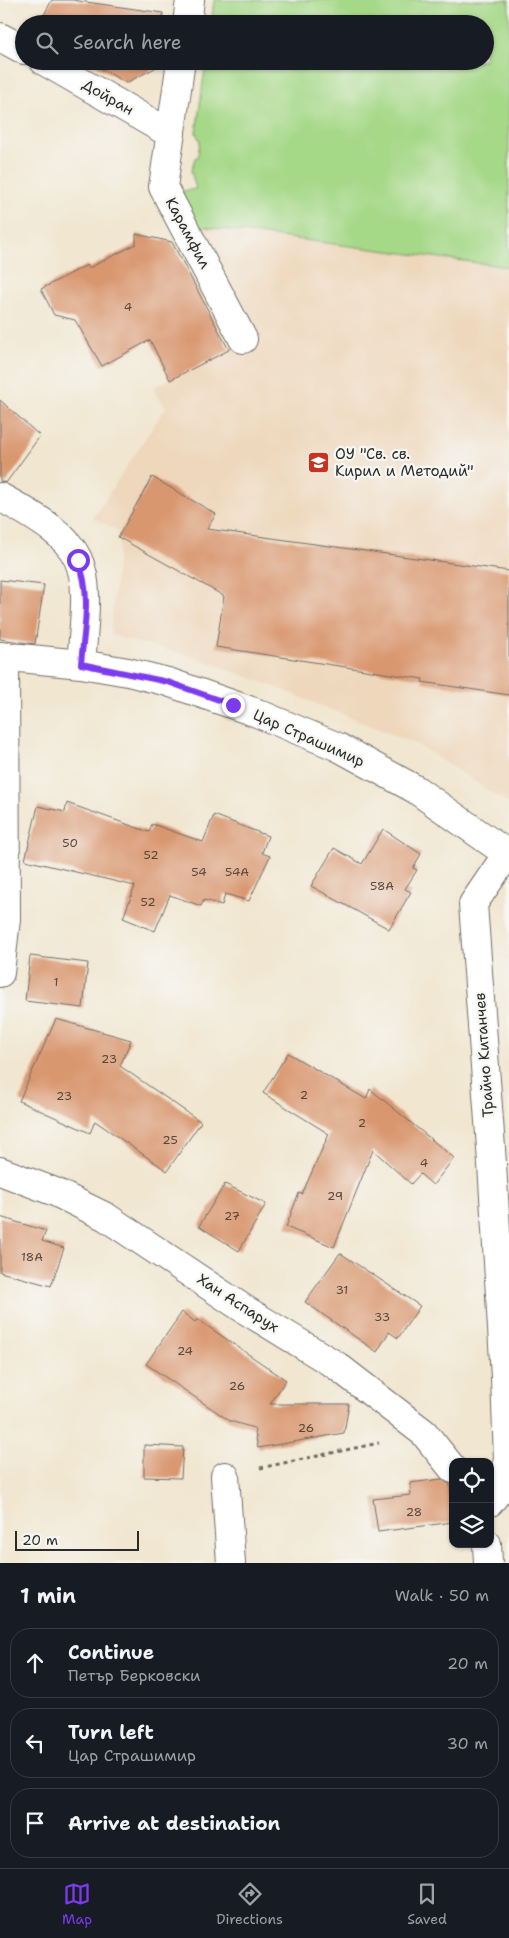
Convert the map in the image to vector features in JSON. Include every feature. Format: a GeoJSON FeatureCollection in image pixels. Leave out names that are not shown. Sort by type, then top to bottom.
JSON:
{"type":"FeatureCollection","features":[{"type":"Feature","properties":{"kind":"street"},"geometry":{"type":"LineString","coordinates":[[188,15],[190,0]]}},
{"type":"Feature","properties":{"kind":"street"},"geometry":{"type":"LineString","coordinates":[[0,37],[15,45]]}},
{"type":"Feature","properties":{"kind":"street","name":"Дойран"},"geometry":{"type":"LineString","coordinates":[[60,70],[171,134]]}},
{"type":"Feature","properties":{"kind":"street","name":"Карамфил"},"geometry":{"type":"LineString","coordinates":[[180,70],[163,187],[243,339]]}},
{"type":"Feature","properties":{"kind":"street"},"geometry":{"type":"LineString","coordinates":[[0,498],[39,518],[54,529],[68,542],[75,554],[85,578],[87,594],[82,655]]}},
{"type":"Feature","properties":{"kind":"street","name":"Цар Страшимир"},"geometry":{"type":"LineString","coordinates":[[3,656],[82,655],[168,682],[257,714],[338,747],[415,789],[508,855]]}},
{"type":"Feature","properties":{"kind":"street"},"geometry":{"type":"LineString","coordinates":[[0,972],[6,919],[3,656]]}},
{"type":"Feature","properties":{"kind":"street","name":"Трайчо Китанчев"},"geometry":{"type":"LineString","coordinates":[[494,1497],[500,1489],[508,1460],[505,1376],[491,1148],[473,904],[508,855]]}},
{"type":"Feature","properties":{"kind":"street","name":"Хан Аспарух"},"geometry":{"type":"LineString","coordinates":[[0,1171],[55,1192],[106,1217],[244,1309],[337,1366],[424,1433],[449,1464]]}},
{"type":"Feature","properties":{"kind":"street"},"geometry":{"type":"LineString","coordinates":[[225,1476],[231,1563]]}},
{"type":"Feature","properties":{"kind":"street"},"geometry":{"type":"LineString","coordinates":[[487,1548],[488,1563]]}},
{"type":"Feature","properties":{"kind":"path"},"geometry":{"type":"LineString","coordinates":[[225,1476],[424,1433]]}},
{"type":"Feature","properties":{"kind":"shaded area","name":"ОУ \"Св. св. Кирил и Методий\""},"geometry":{"type":"Polygon","coordinates":[[[203,227],[509,267],[509,804],[418,745],[278,688],[187,655],[110,635],[120,532],[93,518],[166,407],[152,388],[257,332],[203,227]]]}},
{"type":"Feature","properties":{"kind":"green space"},"geometry":{"type":"Polygon","coordinates":[[[214,0],[509,0],[509,267],[197,226],[185,204],[182,191],[196,189],[191,171],[195,158],[198,156],[200,141],[196,133],[205,70],[494,70],[494,15],[212,15],[214,0]]]}},
{"type":"Feature","properties":{"kind":"building"},"geometry":{"type":"Polygon","coordinates":[[[52,0],[72,0],[163,13],[163,15],[44,15],[52,0]]]}},
{"type":"Feature","properties":{"kind":"building"},"geometry":{"type":"Polygon","coordinates":[[[104,70],[151,70],[126,83],[104,70]]]}},
{"type":"Feature","properties":{"kind":"building"},"geometry":{"type":"Polygon","coordinates":[[[136,234],[172,242],[229,350],[170,380],[150,340],[102,366],[75,320],[54,315],[41,289],[87,265],[89,268],[136,244],[136,234]]]}},
{"type":"Feature","properties":{"kind":"building"},"geometry":{"type":"Polygon","coordinates":[[[0,400],[40,436],[6,483],[0,481],[0,400]]]}},
{"type":"Feature","properties":{"kind":"building"},"geometry":{"type":"Polygon","coordinates":[[[152,477],[216,514],[207,529],[509,571],[509,695],[422,682],[423,679],[216,647],[224,596],[118,537],[152,477]]]}},
{"type":"Feature","properties":{"kind":"building"},"geometry":{"type":"Polygon","coordinates":[[[0,580],[44,585],[35,644],[0,639],[0,580]]]}},
{"type":"Feature","properties":{"kind":"building"},"geometry":{"type":"Polygon","coordinates":[[[67,803],[149,832],[152,824],[203,842],[214,815],[268,836],[262,853],[270,856],[249,901],[225,894],[222,905],[204,900],[201,906],[170,895],[155,931],[123,918],[135,886],[25,860],[38,806],[65,812],[67,803]]]}},
{"type":"Feature","properties":{"kind":"building"},"geometry":{"type":"Polygon","coordinates":[[[383,829],[421,854],[413,868],[417,870],[405,889],[411,892],[389,929],[311,886],[334,848],[362,864],[383,829]]]}},
{"type":"Feature","properties":{"kind":"building"},"geometry":{"type":"Polygon","coordinates":[[[30,956],[88,963],[83,1008],[25,1001],[30,956]]]}},
{"type":"Feature","properties":{"kind":"building"},"geometry":{"type":"Polygon","coordinates":[[[56,1019],[131,1040],[120,1066],[201,1122],[167,1171],[95,1121],[90,1133],[19,1101],[56,1019]]]}},
{"type":"Feature","properties":{"kind":"building"},"geometry":{"type":"Polygon","coordinates":[[[288,1053],[366,1099],[370,1089],[454,1158],[433,1185],[420,1174],[411,1184],[373,1150],[334,1247],[286,1227],[299,1193],[302,1194],[329,1134],[263,1093],[288,1053]]]}},
{"type":"Feature","properties":{"kind":"building"},"geometry":{"type":"Polygon","coordinates":[[[225,1184],[266,1204],[239,1251],[199,1226],[225,1184]]]}},
{"type":"Feature","properties":{"kind":"building"},"geometry":{"type":"Polygon","coordinates":[[[0,1217],[46,1231],[42,1241],[64,1248],[51,1286],[0,1272],[0,1217]]]}},
{"type":"Feature","properties":{"kind":"building"},"geometry":{"type":"Polygon","coordinates":[[[340,1253],[420,1306],[398,1338],[389,1332],[377,1352],[305,1302],[340,1253]]]}},
{"type":"Feature","properties":{"kind":"building"},"geometry":{"type":"Polygon","coordinates":[[[182,1312],[195,1322],[197,1319],[286,1380],[270,1404],[349,1404],[344,1433],[258,1448],[254,1428],[230,1421],[146,1364],[182,1312]]]}},
{"type":"Feature","properties":{"kind":"building"},"geometry":{"type":"Polygon","coordinates":[[[144,1445],[183,1447],[181,1478],[144,1477],[144,1445]]]}},
{"type":"Feature","properties":{"kind":"building"},"geometry":{"type":"Polygon","coordinates":[[[441,1479],[449,1483],[449,1523],[378,1532],[373,1499],[411,1495],[410,1483],[441,1479]]]}},
{"type":"Feature","properties":{"kind":"place","name":"ОУ \"Св. св. Кирил и Методий\""},"geometry":{"type":"Point","coordinates":[319,463]}},
{"type":"Feature","properties":{"kind":"route"},"geometry":{"type":"LineString","coordinates":[[78,560],[85,578],[87,594],[81,664],[128,672],[168,682],[233,705]]}}]}
